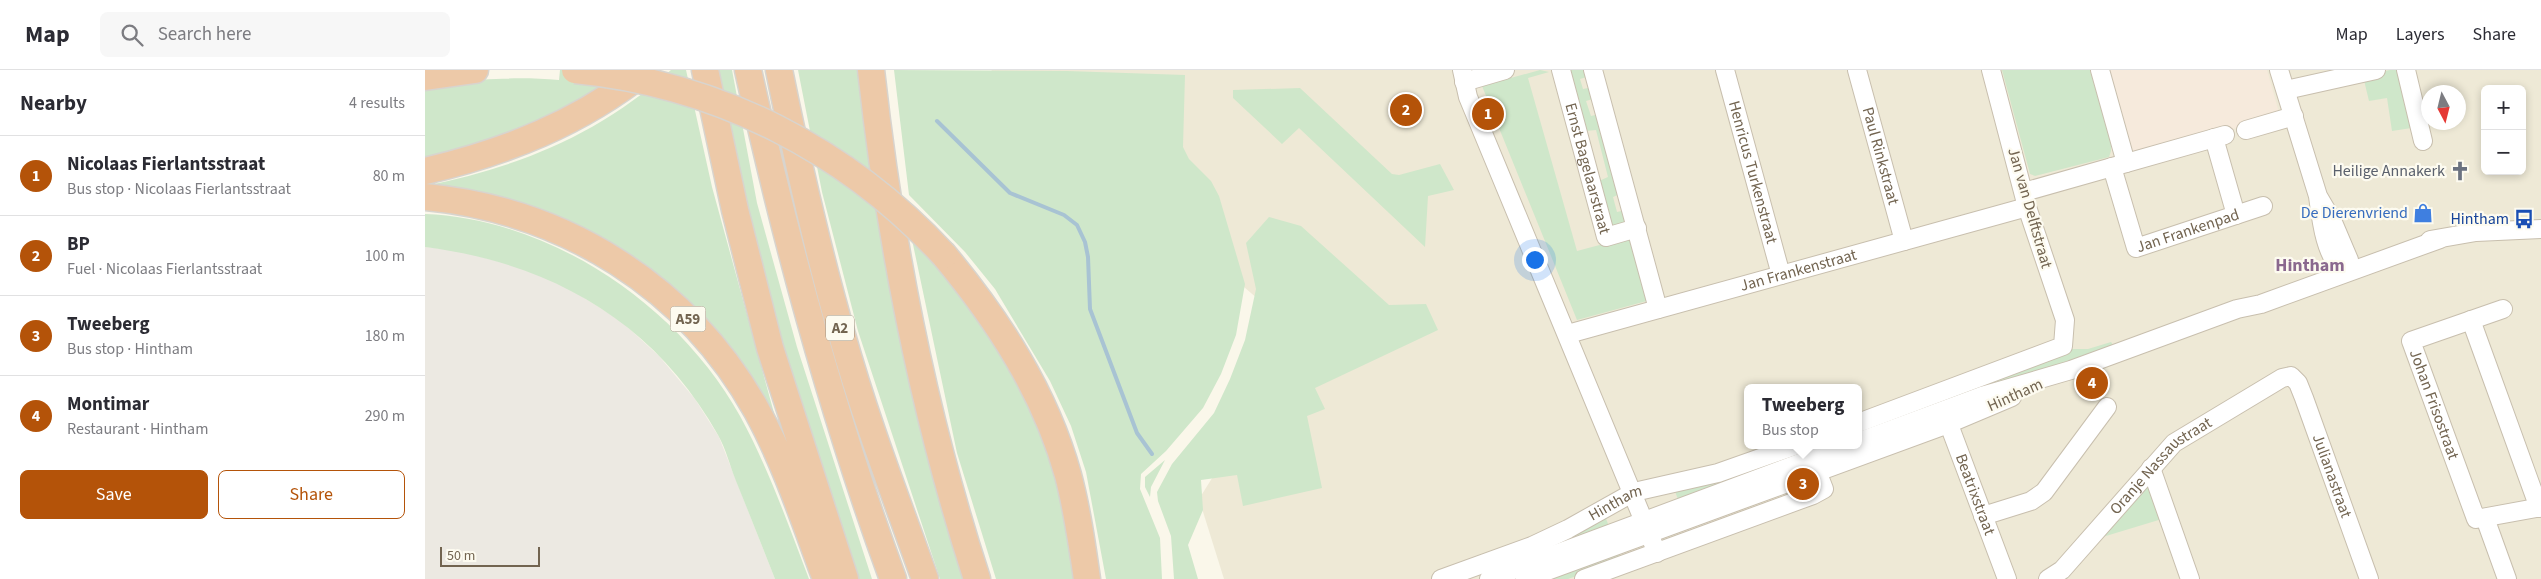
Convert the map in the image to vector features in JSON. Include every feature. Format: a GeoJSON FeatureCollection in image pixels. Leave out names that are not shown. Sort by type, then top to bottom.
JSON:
{"type":"FeatureCollection","features":[{"type":"Feature","properties":{"kind":"highway"},"geometry":{"type":"LineString","coordinates":[[425,76],[475,70]]}},
{"type":"Feature","properties":{"kind":"highway"},"geometry":{"type":"LineString","coordinates":[[575,70],[660,84],[715,101],[765,121],[803,141],[865,182],[916,226],[982,301],[1009,342],[1034,388],[1068,474],[1080,529],[1087,579]]}},
{"type":"Feature","properties":{"kind":"highway"},"geometry":{"type":"LineString","coordinates":[[425,171],[485,156],[535,138],[604,101],[646,70]]}},
{"type":"Feature","properties":{"kind":"highway"},"geometry":{"type":"LineString","coordinates":[[705,70],[735,210],[770,348],[845,579]]}},
{"type":"Feature","properties":{"kind":"highway","name":"A2"},"geometry":{"type":"LineString","coordinates":[[748,70],[777,199],[816,344],[893,579]]}},
{"type":"Feature","properties":{"kind":"highway","name":"A2"},"geometry":{"type":"LineString","coordinates":[[779,70],[803,191],[842,337],[887,478],[925,579]]}},
{"type":"Feature","properties":{"kind":"highway"},"geometry":{"type":"LineString","coordinates":[[871,70],[881,159],[907,312],[941,460],[977,579]]}},
{"type":"Feature","properties":{"kind":"highway","name":"A59"},"geometry":{"type":"LineString","coordinates":[[425,197],[502,209],[558,229],[619,262],[684,314],[720,356],[756,411],[795,497],[826,579]]}},
{"type":"Feature","properties":{"kind":"street"},"geometry":{"type":"LineString","coordinates":[[1505,70],[1463,76],[1468,97],[1634,492],[1657,552]]}},
{"type":"Feature","properties":{"kind":"street","name":"Ernst Bagelaarstraat"},"geometry":{"type":"LineString","coordinates":[[1561,70],[1606,237],[1637,228]]}},
{"type":"Feature","properties":{"kind":"street","name":"Ernst Bagelaarstraat"},"geometry":{"type":"LineString","coordinates":[[1593,70],[1658,309]]}},
{"type":"Feature","properties":{"kind":"street","name":"Henricus Turkenstraat"},"geometry":{"type":"LineString","coordinates":[[1725,70],[1781,275]]}},
{"type":"Feature","properties":{"kind":"street","name":"Paul Rinkstraat"},"geometry":{"type":"LineString","coordinates":[[1857,70],[1904,241]]}},
{"type":"Feature","properties":{"kind":"street","name":"Jan van Delftstraat"},"geometry":{"type":"LineString","coordinates":[[1991,70],[2025,199],[2065,320],[2063,346]]}},
{"type":"Feature","properties":{"kind":"street"},"geometry":{"type":"LineString","coordinates":[[2099,70],[2119,165]]}},
{"type":"Feature","properties":{"kind":"street"},"geometry":{"type":"LineString","coordinates":[[2279,70],[2319,196],[2320,216],[2343,266]]}},
{"type":"Feature","properties":{"kind":"street"},"geometry":{"type":"LineString","coordinates":[[2286,90],[2323,76],[2376,70]]}},
{"type":"Feature","properties":{"kind":"street"},"geometry":{"type":"LineString","coordinates":[[2406,70],[2423,141]]}},
{"type":"Feature","properties":{"kind":"street"},"geometry":{"type":"LineString","coordinates":[[2246,130],[2294,116]]}},
{"type":"Feature","properties":{"kind":"street","name":"Jan Frankenstraat"},"geometry":{"type":"LineString","coordinates":[[1568,334],[1904,241],[2119,165],[2220,137],[2235,215]]}},
{"type":"Feature","properties":{"kind":"street","name":"Jan Frankenpad"},"geometry":{"type":"LineString","coordinates":[[2119,165],[2136,248],[2263,206]]}},
{"type":"Feature","properties":{"kind":"street","name":"Hintham"},"geometry":{"type":"LineString","coordinates":[[1489,579],[1817,471],[1946,417],[1982,396],[2071,370],[2237,309],[2261,304],[2343,266],[2440,239],[2476,232],[2541,229]]}},
{"type":"Feature","properties":{"kind":"street","name":"Johan Frisostraat"},"geometry":{"type":"LineString","coordinates":[[2503,309],[2411,341],[2476,519],[2485,518],[2507,579]]}},
{"type":"Feature","properties":{"kind":"street"},"geometry":{"type":"LineString","coordinates":[[2471,320],[2540,507],[2485,518]]}},
{"type":"Feature","properties":{"kind":"street","name":"Hintham"},"geometry":{"type":"LineString","coordinates":[[1862,421],[2063,346]]}},
{"type":"Feature","properties":{"kind":"street","name":"Oranje Nassaustraat"},"geometry":{"type":"LineString","coordinates":[[2048,579],[2062,570],[2174,443],[2281,378],[2291,376]]}},
{"type":"Feature","properties":{"kind":"street","name":"Julianastraat"},"geometry":{"type":"LineString","coordinates":[[2291,376],[2298,383],[2301,390],[2369,579]]}},
{"type":"Feature","properties":{"kind":"street"},"geometry":{"type":"LineString","coordinates":[[1983,516],[2031,501],[2044,492],[2107,407]]}},
{"type":"Feature","properties":{"kind":"street","name":"Hintham"},"geometry":{"type":"LineString","coordinates":[[1862,441],[1946,417]]}},
{"type":"Feature","properties":{"kind":"street","name":"Beatrixstraat"},"geometry":{"type":"LineString","coordinates":[[1946,417],[2007,579]]}},
{"type":"Feature","properties":{"kind":"street","name":"Hintham"},"geometry":{"type":"LineString","coordinates":[[1441,579],[1532,546],[1568,529],[1634,492],[1718,473],[1786,449]]}},
{"type":"Feature","properties":{"kind":"street","name":"Hintham"},"geometry":{"type":"LineString","coordinates":[[1525,579],[1838,449]]}},
{"type":"Feature","properties":{"kind":"street"},"geometry":{"type":"LineString","coordinates":[[2151,468],[2190,579]]}},
{"type":"Feature","properties":{"kind":"street"},"geometry":{"type":"LineString","coordinates":[[1584,579],[1813,495],[1824,488],[1817,471]]}},
{"type":"Feature","properties":{"kind":"shaded area"},"geometry":{"type":"Polygon","coordinates":[[[991,70],[2541,70],[2541,579],[1224,579],[1199,499],[1301,336],[991,70]]]}},
{"type":"Feature","properties":{"kind":"shaded area"},"geometry":{"type":"Polygon","coordinates":[[[2107,70],[2267,70],[2280,116],[2131,157],[2107,70]]]}},
{"type":"Feature","properties":{"kind":"shaded area"},"geometry":{"type":"Polygon","coordinates":[[[425,247],[455,250],[520,267],[569,288],[622,322],[659,356],[695,399],[719,437],[775,579],[425,579],[425,247]]]}},
{"type":"Feature","properties":{"kind":"green space"},"geometry":{"type":"Polygon","coordinates":[[[560,70],[625,70],[599,92],[508,137],[425,159],[425,85],[492,79],[559,80],[560,70]]]}},
{"type":"Feature","properties":{"kind":"green space"},"geometry":{"type":"Polygon","coordinates":[[[671,70],[686,70],[712,187],[777,424],[648,269],[425,186],[493,169],[556,145],[615,113],[671,70]]]}},
{"type":"Feature","properties":{"kind":"green space"},"geometry":{"type":"Polygon","coordinates":[[[716,70],[732,70],[757,203],[797,347],[872,579],[858,579],[783,348],[746,206],[716,70]]]}},
{"type":"Feature","properties":{"kind":"green space"},"geometry":{"type":"Polygon","coordinates":[[[798,70],[858,70],[874,199],[897,327],[926,454],[963,579],[940,579],[858,331],[822,192],[798,70]]]}},
{"type":"Feature","properties":{"kind":"green space"},"geometry":{"type":"Polygon","coordinates":[[[894,70],[1067,71],[1185,75],[1183,147],[1189,159],[1211,181],[1219,196],[1245,284],[1236,335],[1221,374],[1203,408],[1166,451],[1141,474],[1140,489],[1160,538],[1162,579],[1106,579],[1086,472],[1071,426],[1050,381],[995,289],[965,252],[909,195],[894,70]]]}},
{"type":"Feature","properties":{"kind":"green space"},"geometry":{"type":"Polygon","coordinates":[[[1540,70],[1549,72],[1528,78],[1577,251],[1637,235],[1654,299],[1577,320],[1482,86],[1540,70]]]}},
{"type":"Feature","properties":{"kind":"green space"},"geometry":{"type":"Polygon","coordinates":[[[1569,70],[1588,70],[1590,76],[1580,79],[1583,89],[1593,87],[1596,98],[1586,101],[1591,116],[1600,114],[1622,193],[1613,197],[1617,212],[1626,210],[1625,221],[1619,225],[1612,227],[1599,181],[1608,177],[1596,130],[1586,131],[1569,70]]]}},
{"type":"Feature","properties":{"kind":"green space"},"geometry":{"type":"Polygon","coordinates":[[[2002,70],[2090,70],[2111,143],[2109,157],[2035,176],[2030,174],[2002,70]]]}},
{"type":"Feature","properties":{"kind":"green space"},"geometry":{"type":"Polygon","coordinates":[[[2390,70],[2405,70],[2418,127],[2392,131],[2387,98],[2369,101],[2363,76],[2390,70]]]}},
{"type":"Feature","properties":{"kind":"green space"},"geometry":{"type":"Polygon","coordinates":[[[1300,88],[1392,174],[1399,175],[1440,164],[1454,190],[1428,196],[1425,247],[1299,128],[1282,144],[1233,98],[1233,90],[1300,88]]]}},
{"type":"Feature","properties":{"kind":"green space"},"geometry":{"type":"Polygon","coordinates":[[[425,214],[472,220],[519,232],[564,251],[607,276],[647,305],[683,339],[714,376],[750,435],[769,475],[809,579],[775,579],[721,440],[692,395],[663,360],[631,330],[595,305],[556,284],[515,267],[471,255],[425,247],[425,214]]]}},
{"type":"Feature","properties":{"kind":"green space"},"geometry":{"type":"Polygon","coordinates":[[[1269,217],[1301,226],[1389,305],[1426,304],[1438,330],[1315,388],[1325,409],[1307,416],[1322,488],[1243,506],[1237,475],[1201,480],[1203,510],[1188,545],[1198,579],[1174,579],[1171,536],[1158,501],[1157,492],[1172,464],[1214,413],[1230,379],[1245,340],[1256,289],[1246,243],[1269,217]]]}},
{"type":"Feature","properties":{"kind":"green space"},"geometry":{"type":"Polygon","coordinates":[[[911,235],[946,270],[1028,391],[1058,476],[1078,579],[996,579],[957,453],[911,235]]]}},
{"type":"Feature","properties":{"kind":"green space"},"geometry":{"type":"Polygon","coordinates":[[[2111,342],[2113,345],[1992,388],[1989,379],[2064,349],[2088,349],[2111,342]]]}},
{"type":"Feature","properties":{"kind":"green space"},"geometry":{"type":"Polygon","coordinates":[[[1806,449],[1823,449],[1679,502],[1673,486],[1739,474],[1806,449]]]}},
{"type":"Feature","properties":{"kind":"green space"},"geometry":{"type":"Polygon","coordinates":[[[1165,460],[1151,487],[1150,497],[1145,487],[1145,477],[1165,460]]]}},
{"type":"Feature","properties":{"kind":"green space"},"geometry":{"type":"Polygon","coordinates":[[[2146,486],[2151,489],[2162,519],[2096,539],[2146,486]]]}},
{"type":"Feature","properties":{"kind":"green space"},"geometry":{"type":"Polygon","coordinates":[[[1605,516],[1610,529],[1566,546],[1540,548],[1605,516]]]}},
{"type":"Feature","properties":{"kind":"green space"},"geometry":{"type":"Polygon","coordinates":[[[1617,550],[1621,560],[1568,579],[1540,579],[1617,550]]]}},
{"type":"Feature","properties":{"kind":"waterway"},"geometry":{"type":"LineString","coordinates":[[937,121],[1010,193],[1064,215],[1077,225],[1085,242],[1088,257],[1090,309],[1137,433],[1152,454]]}},
{"type":"Feature","properties":{"kind":"place","name":"BP"},"geometry":{"type":"Point","coordinates":[1406,110]}},
{"type":"Feature","properties":{"kind":"place","name":"Nicolaas Fierlantsstraat"},"geometry":{"type":"Point","coordinates":[1488,114]}},
{"type":"Feature","properties":{"kind":"place","name":"Heilige Annakerk"},"geometry":{"type":"Point","coordinates":[2460,171]}},
{"type":"Feature","properties":{"kind":"place","name":"De Dierenvriend"},"geometry":{"type":"Point","coordinates":[2423,213]}},
{"type":"Feature","properties":{"kind":"place","name":"Hintham"},"geometry":{"type":"Point","coordinates":[2524,219]}},
{"type":"Feature","properties":{"kind":"place","name":"Montimar"},"geometry":{"type":"Point","coordinates":[2092,383]}},
{"type":"Feature","properties":{"kind":"place","name":"Tweeberg"},"geometry":{"type":"Point","coordinates":[1803,484]}},
{"type":"Feature","properties":{"kind":"district","name":"Hintham"},"geometry":{"type":"Point","coordinates":[2310,265]}}]}
